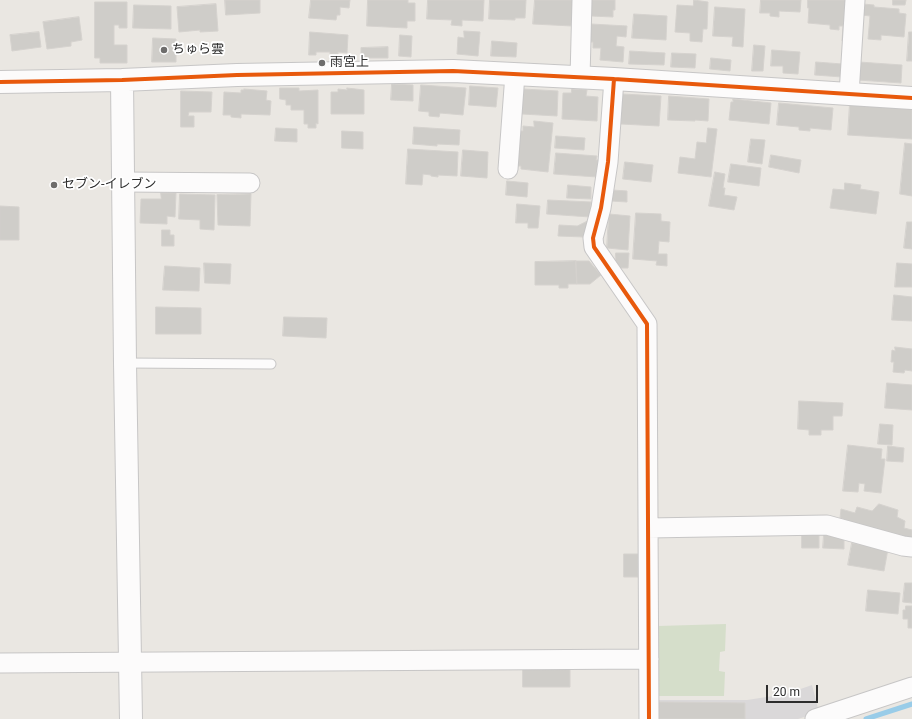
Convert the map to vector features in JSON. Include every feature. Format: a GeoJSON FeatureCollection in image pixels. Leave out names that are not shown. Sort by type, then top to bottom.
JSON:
{"type":"FeatureCollection","features":[{"type":"Feature","properties":{"kind":"street"},"geometry":{"type":"LineString","coordinates":[[580,78],[582,0]]}},
{"type":"Feature","properties":{"kind":"street"},"geometry":{"type":"LineString","coordinates":[[850,94],[856,0]]}},
{"type":"Feature","properties":{"kind":"street"},"geometry":{"type":"LineString","coordinates":[[0,82],[122,80],[245,74],[453,71],[614,79],[912,98]]}},
{"type":"Feature","properties":{"kind":"street"},"geometry":{"type":"LineString","coordinates":[[508,169],[515,74]]}},
{"type":"Feature","properties":{"kind":"street"},"geometry":{"type":"LineString","coordinates":[[614,79],[608,162],[601,208],[592,238],[594,247],[647,324],[649,719]]}},
{"type":"Feature","properties":{"kind":"street"},"geometry":{"type":"LineString","coordinates":[[122,80],[131,719]]}},
{"type":"Feature","properties":{"kind":"street"},"geometry":{"type":"LineString","coordinates":[[123,182],[250,183]]}},
{"type":"Feature","properties":{"kind":"street"},"geometry":{"type":"LineString","coordinates":[[648,528],[827,525],[903,546],[912,547]]}},
{"type":"Feature","properties":{"kind":"street"},"geometry":{"type":"LineString","coordinates":[[0,663],[649,660]]}},
{"type":"Feature","properties":{"kind":"street"},"geometry":{"type":"LineString","coordinates":[[815,719],[912,687]]}},
{"type":"Feature","properties":{"kind":"lane"},"geometry":{"type":"LineString","coordinates":[[125,363],[271,364]]}},
{"type":"Feature","properties":{"kind":"shaded area"},"geometry":{"type":"Polygon","coordinates":[[[812,685],[819,712],[798,719],[657,719],[657,700],[747,700],[786,694],[812,685]]]}},
{"type":"Feature","properties":{"kind":"green space"},"geometry":{"type":"Polygon","coordinates":[[[726,624],[725,651],[720,652],[719,671],[725,672],[724,696],[657,696],[658,626],[726,624]]]}},
{"type":"Feature","properties":{"kind":"building"},"geometry":{"type":"Polygon","coordinates":[[[225,0],[260,0],[260,13],[226,15],[225,0]]]}},
{"type":"Feature","properties":{"kind":"building"},"geometry":{"type":"Polygon","coordinates":[[[311,0],[350,0],[349,8],[340,7],[340,15],[337,15],[336,20],[309,18],[311,0]]]}},
{"type":"Feature","properties":{"kind":"building"},"geometry":{"type":"Polygon","coordinates":[[[368,0],[408,0],[408,3],[415,3],[415,21],[407,21],[407,28],[367,26],[368,0]]]}},
{"type":"Feature","properties":{"kind":"building"},"geometry":{"type":"Polygon","coordinates":[[[428,0],[484,0],[483,21],[462,20],[462,26],[451,25],[452,20],[427,19],[428,0]]]}},
{"type":"Feature","properties":{"kind":"building"},"geometry":{"type":"Polygon","coordinates":[[[490,0],[526,0],[525,18],[515,18],[515,20],[489,19],[490,0]]]}},
{"type":"Feature","properties":{"kind":"building"},"geometry":{"type":"Polygon","coordinates":[[[535,0],[573,0],[572,26],[533,24],[535,0]]]}},
{"type":"Feature","properties":{"kind":"building"},"geometry":{"type":"Polygon","coordinates":[[[591,0],[615,0],[613,17],[591,16],[591,0]]]}},
{"type":"Feature","properties":{"kind":"building"},"geometry":{"type":"Polygon","coordinates":[[[694,0],[708,2],[707,29],[703,29],[702,42],[690,41],[690,33],[675,32],[677,5],[693,6],[694,0]]]}},
{"type":"Feature","properties":{"kind":"building"},"geometry":{"type":"Polygon","coordinates":[[[761,0],[801,0],[800,12],[779,11],[779,17],[770,16],[770,13],[760,13],[761,0]]]}},
{"type":"Feature","properties":{"kind":"building"},"geometry":{"type":"Polygon","coordinates":[[[808,0],[849,0],[846,41],[842,41],[843,26],[839,26],[839,30],[830,29],[830,25],[808,23],[808,0]]]}},
{"type":"Feature","properties":{"kind":"building"},"geometry":{"type":"Polygon","coordinates":[[[893,0],[906,0],[905,5],[893,5],[893,0]]]}},
{"type":"Feature","properties":{"kind":"building"},"geometry":{"type":"Polygon","coordinates":[[[95,2],[127,2],[127,28],[119,28],[119,25],[114,25],[114,45],[127,45],[127,63],[100,63],[100,58],[95,58],[95,2]]]}},
{"type":"Feature","properties":{"kind":"building"},"geometry":{"type":"Polygon","coordinates":[[[216,4],[218,31],[200,32],[200,30],[179,32],[177,7],[216,4]]]}},
{"type":"Feature","properties":{"kind":"building"},"geometry":{"type":"Polygon","coordinates":[[[863,4],[874,5],[874,7],[899,9],[899,13],[906,14],[904,37],[881,35],[881,40],[868,39],[870,16],[862,15],[863,4]]]}},
{"type":"Feature","properties":{"kind":"building"},"geometry":{"type":"Polygon","coordinates":[[[134,5],[171,6],[171,29],[133,28],[134,5]]]}},
{"type":"Feature","properties":{"kind":"building"},"geometry":{"type":"Polygon","coordinates":[[[715,7],[745,9],[743,47],[732,46],[733,37],[713,36],[715,7]]]}},
{"type":"Feature","properties":{"kind":"building"},"geometry":{"type":"Polygon","coordinates":[[[634,14],[667,16],[666,40],[632,38],[634,14]]]}},
{"type":"Feature","properties":{"kind":"building"},"geometry":{"type":"Polygon","coordinates":[[[79,17],[82,40],[71,42],[71,46],[47,49],[43,22],[79,17]]]}},
{"type":"Feature","properties":{"kind":"building"},"geometry":{"type":"Polygon","coordinates":[[[591,24],[627,26],[626,37],[617,36],[616,46],[624,47],[623,62],[600,60],[601,48],[593,48],[593,42],[590,42],[591,24]]]}},
{"type":"Feature","properties":{"kind":"building"},"geometry":{"type":"Polygon","coordinates":[[[464,31],[480,32],[478,56],[457,54],[458,37],[464,38],[464,31]]]}},
{"type":"Feature","properties":{"kind":"building"},"geometry":{"type":"Polygon","coordinates":[[[39,32],[41,47],[12,51],[10,35],[39,32]]]}},
{"type":"Feature","properties":{"kind":"building"},"geometry":{"type":"Polygon","coordinates":[[[310,32],[348,35],[347,53],[338,52],[338,54],[330,54],[330,52],[316,52],[316,55],[309,55],[310,32]]]}},
{"type":"Feature","properties":{"kind":"building"},"geometry":{"type":"Polygon","coordinates":[[[909,32],[912,32],[912,61],[907,61],[909,32]]]}},
{"type":"Feature","properties":{"kind":"building"},"geometry":{"type":"Polygon","coordinates":[[[400,35],[412,36],[411,57],[399,56],[400,35]]]}},
{"type":"Feature","properties":{"kind":"building","name":"ちゅら雲"},"geometry":{"type":"Polygon","coordinates":[[[153,38],[176,39],[176,62],[152,62],[153,38]]]}},
{"type":"Feature","properties":{"kind":"building"},"geometry":{"type":"Polygon","coordinates":[[[492,41],[517,43],[516,57],[491,56],[492,41]]]}},
{"type":"Feature","properties":{"kind":"building"},"geometry":{"type":"Polygon","coordinates":[[[754,45],[765,46],[763,71],[752,71],[754,45]]]}},
{"type":"Feature","properties":{"kind":"building"},"geometry":{"type":"Polygon","coordinates":[[[388,47],[388,58],[361,58],[361,48],[388,47]]]}},
{"type":"Feature","properties":{"kind":"building"},"geometry":{"type":"Polygon","coordinates":[[[772,50],[800,52],[798,74],[783,73],[783,66],[771,66],[772,50]]]}},
{"type":"Feature","properties":{"kind":"building"},"geometry":{"type":"Polygon","coordinates":[[[630,51],[665,53],[664,65],[629,64],[630,51]]]}},
{"type":"Feature","properties":{"kind":"building"},"geometry":{"type":"Polygon","coordinates":[[[672,53],[696,54],[695,68],[671,67],[672,53]]]}},
{"type":"Feature","properties":{"kind":"building"},"geometry":{"type":"Polygon","coordinates":[[[711,58],[731,60],[730,71],[710,69],[711,58]]]}},
{"type":"Feature","properties":{"kind":"building"},"geometry":{"type":"Polygon","coordinates":[[[816,62],[842,64],[842,77],[815,75],[816,62]]]}},
{"type":"Feature","properties":{"kind":"building"},"geometry":{"type":"Polygon","coordinates":[[[859,62],[902,65],[901,83],[858,80],[859,62]]]}},
{"type":"Feature","properties":{"kind":"building"},"geometry":{"type":"Polygon","coordinates":[[[392,84],[413,85],[413,101],[391,100],[392,84]]]}},
{"type":"Feature","properties":{"kind":"building"},"geometry":{"type":"Polygon","coordinates":[[[421,85],[466,88],[463,115],[440,113],[439,117],[429,116],[429,112],[419,111],[421,85]]]}},
{"type":"Feature","properties":{"kind":"building"},"geometry":{"type":"Polygon","coordinates":[[[470,86],[498,88],[496,107],[469,105],[470,86]]]}},
{"type":"Feature","properties":{"kind":"building"},"geometry":{"type":"Polygon","coordinates":[[[280,88],[299,88],[299,91],[318,90],[318,124],[316,123],[316,128],[308,128],[308,124],[304,124],[304,110],[291,110],[291,105],[286,105],[286,100],[280,99],[280,88]]]}},
{"type":"Feature","properties":{"kind":"building"},"geometry":{"type":"Polygon","coordinates":[[[347,88],[364,90],[364,114],[331,114],[331,92],[338,92],[338,89],[347,90],[347,88]]]}},
{"type":"Feature","properties":{"kind":"building"},"geometry":{"type":"Polygon","coordinates":[[[523,89],[558,91],[557,116],[522,114],[523,89]]]}},
{"type":"Feature","properties":{"kind":"building"},"geometry":{"type":"Polygon","coordinates":[[[572,89],[587,90],[586,96],[598,97],[597,121],[562,119],[563,93],[571,93],[572,89]]]}},
{"type":"Feature","properties":{"kind":"building"},"geometry":{"type":"Polygon","coordinates":[[[241,90],[267,91],[266,100],[271,101],[270,115],[241,114],[241,118],[231,117],[231,115],[223,115],[224,92],[241,93],[241,90]]]}},
{"type":"Feature","properties":{"kind":"building"},"geometry":{"type":"Polygon","coordinates":[[[181,91],[212,92],[211,112],[189,112],[188,116],[194,116],[194,127],[181,127],[181,91]]]}},
{"type":"Feature","properties":{"kind":"building"},"geometry":{"type":"Polygon","coordinates":[[[622,94],[661,96],[659,126],[621,124],[622,94]]]}},
{"type":"Feature","properties":{"kind":"building"},"geometry":{"type":"Polygon","coordinates":[[[669,96],[709,99],[708,121],[668,120],[669,96]]]}},
{"type":"Feature","properties":{"kind":"building"},"geometry":{"type":"Polygon","coordinates":[[[733,99],[771,103],[769,124],[729,120],[731,102],[733,102],[733,99]]]}},
{"type":"Feature","properties":{"kind":"building"},"geometry":{"type":"Polygon","coordinates":[[[779,103],[833,108],[831,130],[810,128],[810,131],[799,130],[799,127],[777,125],[779,103]]]}},
{"type":"Feature","properties":{"kind":"building"},"geometry":{"type":"Polygon","coordinates":[[[850,103],[912,108],[912,139],[848,135],[850,103]]]}},
{"type":"Feature","properties":{"kind":"building"},"geometry":{"type":"Polygon","coordinates":[[[534,121],[553,123],[548,172],[521,169],[521,166],[516,166],[519,131],[523,131],[523,126],[534,127],[534,121]]]}},
{"type":"Feature","properties":{"kind":"building"},"geometry":{"type":"Polygon","coordinates":[[[414,127],[460,130],[459,145],[437,144],[437,146],[413,144],[414,127]]]}},
{"type":"Feature","properties":{"kind":"building"},"geometry":{"type":"Polygon","coordinates":[[[276,128],[297,129],[297,142],[275,141],[276,128]]]}},
{"type":"Feature","properties":{"kind":"building"},"geometry":{"type":"Polygon","coordinates":[[[708,128],[717,129],[711,177],[678,173],[680,157],[695,159],[697,142],[706,143],[708,128]]]}},
{"type":"Feature","properties":{"kind":"building"},"geometry":{"type":"Polygon","coordinates":[[[342,131],[363,132],[363,149],[342,148],[342,131]]]}},
{"type":"Feature","properties":{"kind":"building"},"geometry":{"type":"Polygon","coordinates":[[[556,136],[585,138],[584,150],[555,148],[556,136]]]}},
{"type":"Feature","properties":{"kind":"building"},"geometry":{"type":"Polygon","coordinates":[[[751,139],[765,140],[762,164],[748,162],[751,139]]]}},
{"type":"Feature","properties":{"kind":"building"},"geometry":{"type":"Polygon","coordinates":[[[905,143],[912,144],[912,196],[900,194],[905,143]]]}},
{"type":"Feature","properties":{"kind":"building"},"geometry":{"type":"Polygon","coordinates":[[[408,149],[458,152],[457,176],[438,175],[438,177],[423,174],[422,185],[406,184],[408,149]]]}},
{"type":"Feature","properties":{"kind":"building"},"geometry":{"type":"Polygon","coordinates":[[[463,150],[488,152],[487,178],[461,176],[463,150]]]}},
{"type":"Feature","properties":{"kind":"building"},"geometry":{"type":"Polygon","coordinates":[[[556,153],[597,156],[597,177],[554,174],[556,153]]]}},
{"type":"Feature","properties":{"kind":"building"},"geometry":{"type":"Polygon","coordinates":[[[771,155],[801,160],[799,173],[769,167],[771,155]]]}},
{"type":"Feature","properties":{"kind":"building"},"geometry":{"type":"Polygon","coordinates":[[[625,162],[653,165],[651,182],[623,179],[625,162]]]}},
{"type":"Feature","properties":{"kind":"building"},"geometry":{"type":"Polygon","coordinates":[[[731,164],[761,168],[759,186],[728,182],[731,164]]]}},
{"type":"Feature","properties":{"kind":"building"},"geometry":{"type":"Polygon","coordinates":[[[715,172],[725,174],[723,188],[725,188],[724,195],[737,197],[734,210],[709,206],[715,172]]]}},
{"type":"Feature","properties":{"kind":"building"},"geometry":{"type":"Polygon","coordinates":[[[507,181],[528,183],[527,197],[506,195],[507,181]]]}},
{"type":"Feature","properties":{"kind":"building"},"geometry":{"type":"Polygon","coordinates":[[[845,183],[861,185],[860,189],[879,192],[876,214],[830,208],[833,189],[844,190],[845,183]]]}},
{"type":"Feature","properties":{"kind":"building"},"geometry":{"type":"Polygon","coordinates":[[[568,185],[591,187],[591,199],[567,198],[568,185]]]}},
{"type":"Feature","properties":{"kind":"building"},"geometry":{"type":"Polygon","coordinates":[[[612,190],[627,191],[627,202],[611,201],[612,190]]]}},
{"type":"Feature","properties":{"kind":"building"},"geometry":{"type":"Polygon","coordinates":[[[161,193],[176,193],[175,217],[167,216],[167,224],[140,223],[141,199],[161,199],[161,193]]]}},
{"type":"Feature","properties":{"kind":"building"},"geometry":{"type":"Polygon","coordinates":[[[180,194],[215,195],[214,230],[200,229],[200,220],[179,219],[180,194]]]}},
{"type":"Feature","properties":{"kind":"building"},"geometry":{"type":"Polygon","coordinates":[[[251,194],[250,226],[218,225],[217,195],[251,194]]]}},
{"type":"Feature","properties":{"kind":"building"},"geometry":{"type":"Polygon","coordinates":[[[548,200],[591,202],[590,217],[547,214],[548,200]]]}},
{"type":"Feature","properties":{"kind":"building"},"geometry":{"type":"Polygon","coordinates":[[[517,204],[540,206],[538,228],[528,228],[528,223],[516,223],[517,204]]]}},
{"type":"Feature","properties":{"kind":"building"},"geometry":{"type":"Polygon","coordinates":[[[0,206],[19,207],[19,240],[0,240],[0,206]]]}},
{"type":"Feature","properties":{"kind":"building"},"geometry":{"type":"Polygon","coordinates":[[[636,213],[661,214],[661,221],[670,222],[669,242],[659,241],[658,254],[667,254],[667,266],[656,265],[657,261],[633,259],[636,213]]]}},
{"type":"Feature","properties":{"kind":"building"},"geometry":{"type":"Polygon","coordinates":[[[609,214],[630,216],[628,250],[607,248],[609,214]]]}},
{"type":"Feature","properties":{"kind":"building"},"geometry":{"type":"Polygon","coordinates":[[[588,221],[584,237],[558,236],[559,225],[577,226],[588,221]]]}},
{"type":"Feature","properties":{"kind":"building"},"geometry":{"type":"Polygon","coordinates":[[[907,222],[912,222],[912,249],[904,248],[907,222]]]}},
{"type":"Feature","properties":{"kind":"building"},"geometry":{"type":"Polygon","coordinates":[[[162,230],[170,230],[170,235],[174,235],[174,246],[162,246],[162,230]]]}},
{"type":"Feature","properties":{"kind":"building"},"geometry":{"type":"Polygon","coordinates":[[[616,253],[629,253],[628,268],[615,268],[616,253]]]}},
{"type":"Feature","properties":{"kind":"building"},"geometry":{"type":"Polygon","coordinates":[[[576,261],[577,284],[568,284],[568,288],[559,288],[559,285],[535,285],[535,262],[576,261]]]}},
{"type":"Feature","properties":{"kind":"building"},"geometry":{"type":"Polygon","coordinates":[[[576,261],[589,261],[601,275],[590,284],[577,284],[576,261]]]}},
{"type":"Feature","properties":{"kind":"building"},"geometry":{"type":"Polygon","coordinates":[[[204,263],[231,264],[230,284],[205,283],[204,263]]]}},
{"type":"Feature","properties":{"kind":"building"},"geometry":{"type":"Polygon","coordinates":[[[897,263],[912,264],[912,287],[895,287],[897,263]]]}},
{"type":"Feature","properties":{"kind":"building"},"geometry":{"type":"Polygon","coordinates":[[[165,266],[200,268],[199,291],[163,290],[165,266]]]}},
{"type":"Feature","properties":{"kind":"building"},"geometry":{"type":"Polygon","coordinates":[[[894,295],[912,297],[912,321],[892,320],[894,295]]]}},
{"type":"Feature","properties":{"kind":"building"},"geometry":{"type":"Polygon","coordinates":[[[156,307],[201,308],[201,334],[156,334],[156,307]]]}},
{"type":"Feature","properties":{"kind":"building"},"geometry":{"type":"Polygon","coordinates":[[[284,317],[327,318],[326,338],[283,336],[284,317]]]}},
{"type":"Feature","properties":{"kind":"building"},"geometry":{"type":"Polygon","coordinates":[[[895,347],[912,349],[912,371],[905,370],[904,373],[893,372],[894,362],[891,362],[892,350],[895,351],[895,347]]]}},
{"type":"Feature","properties":{"kind":"building"},"geometry":{"type":"Polygon","coordinates":[[[887,383],[912,385],[912,410],[885,408],[887,383]]]}},
{"type":"Feature","properties":{"kind":"building"},"geometry":{"type":"Polygon","coordinates":[[[799,401],[843,403],[842,416],[833,416],[833,430],[821,430],[821,435],[809,435],[809,430],[798,429],[799,401]]]}},
{"type":"Feature","properties":{"kind":"building"},"geometry":{"type":"Polygon","coordinates":[[[880,424],[893,425],[892,445],[878,444],[880,424]]]}},
{"type":"Feature","properties":{"kind":"building"},"geometry":{"type":"Polygon","coordinates":[[[848,445],[882,449],[881,459],[885,459],[881,493],[864,491],[865,484],[859,483],[858,492],[843,491],[848,445]]]}},
{"type":"Feature","properties":{"kind":"building"},"geometry":{"type":"Polygon","coordinates":[[[888,446],[904,448],[903,462],[887,461],[888,446]]]}},
{"type":"Feature","properties":{"kind":"building"},"geometry":{"type":"Polygon","coordinates":[[[879,504],[898,510],[897,517],[905,521],[904,528],[912,530],[912,540],[898,538],[840,518],[841,509],[855,513],[857,507],[872,511],[879,504]]]}},
{"type":"Feature","properties":{"kind":"building"},"geometry":{"type":"Polygon","coordinates":[[[802,535],[819,535],[819,548],[802,548],[802,535]]]}},
{"type":"Feature","properties":{"kind":"building"},"geometry":{"type":"Polygon","coordinates":[[[824,535],[844,536],[844,549],[823,548],[824,535]]]}},
{"type":"Feature","properties":{"kind":"building"},"geometry":{"type":"Polygon","coordinates":[[[852,543],[888,549],[884,571],[848,565],[852,543]]]}},
{"type":"Feature","properties":{"kind":"building"},"geometry":{"type":"Polygon","coordinates":[[[624,554],[638,554],[638,577],[624,577],[624,554]]]}},
{"type":"Feature","properties":{"kind":"building"},"geometry":{"type":"Polygon","coordinates":[[[905,583],[912,583],[912,603],[903,602],[905,583]]]}},
{"type":"Feature","properties":{"kind":"building"},"geometry":{"type":"Polygon","coordinates":[[[868,590],[900,593],[898,614],[866,611],[868,590]]]}},
{"type":"Feature","properties":{"kind":"building"},"geometry":{"type":"Polygon","coordinates":[[[906,606],[912,606],[912,628],[908,628],[908,619],[903,619],[903,610],[905,610],[906,606]]]}},
{"type":"Feature","properties":{"kind":"building"},"geometry":{"type":"Polygon","coordinates":[[[523,669],[570,669],[570,687],[523,687],[523,669]]]}},
{"type":"Feature","properties":{"kind":"building"},"geometry":{"type":"Polygon","coordinates":[[[659,702],[745,703],[745,719],[659,719],[659,702]]]}},
{"type":"Feature","properties":{"kind":"waterway"},"geometry":{"type":"LineString","coordinates":[[866,719],[912,704]]}},
{"type":"Feature","properties":{"kind":"cycle path"},"geometry":{"type":"LineString","coordinates":[[0,82],[122,80],[237,75],[453,71],[614,79],[912,98]]}},
{"type":"Feature","properties":{"kind":"cycle path"},"geometry":{"type":"LineString","coordinates":[[614,79],[608,162],[601,208],[593,238],[594,247],[647,324],[649,719]]}},
{"type":"Feature","properties":{"kind":"place","name":"ちゅら雲"},"geometry":{"type":"Point","coordinates":[164,50]}},
{"type":"Feature","properties":{"kind":"place","name":"雨宮上"},"geometry":{"type":"Point","coordinates":[322,63]}},
{"type":"Feature","properties":{"kind":"place","name":"セブン-イレブン"},"geometry":{"type":"Point","coordinates":[54,185]}}]}
